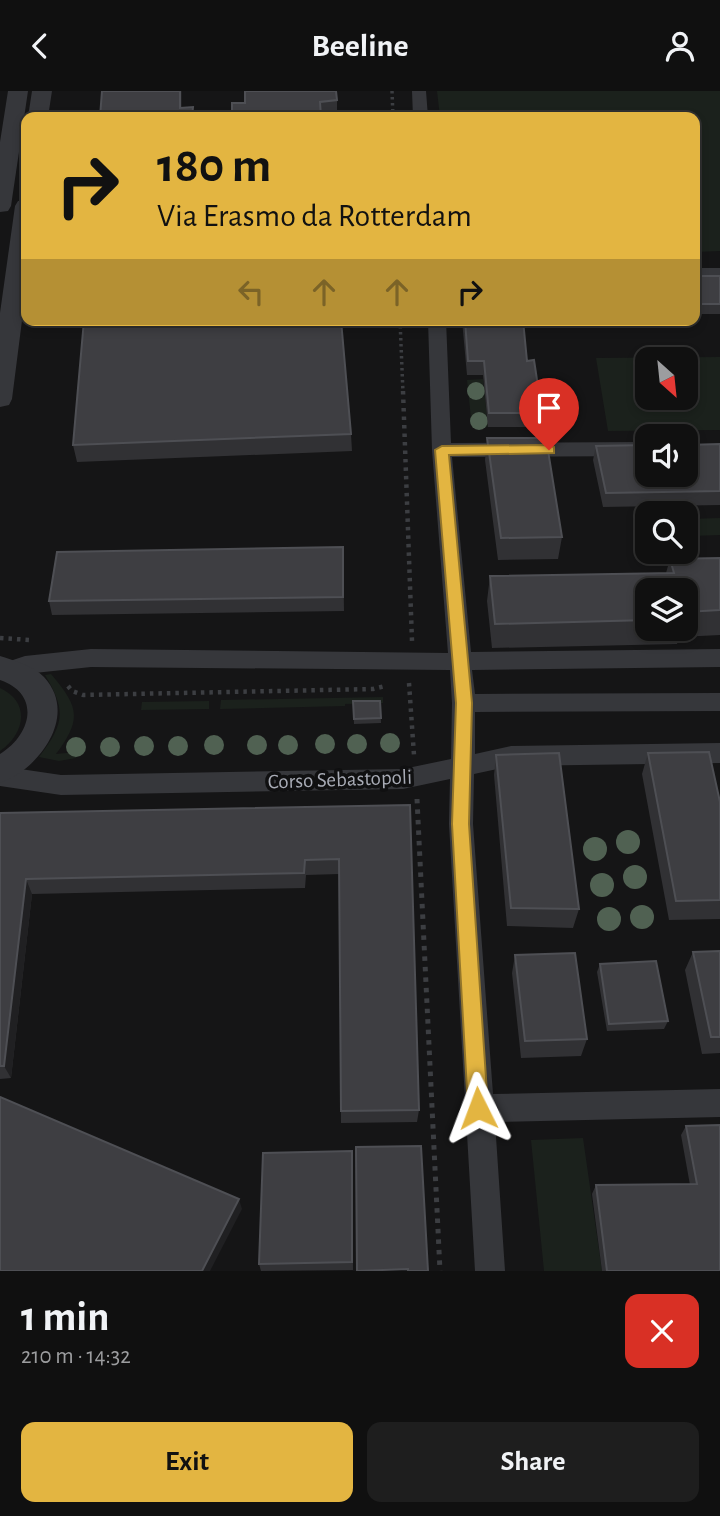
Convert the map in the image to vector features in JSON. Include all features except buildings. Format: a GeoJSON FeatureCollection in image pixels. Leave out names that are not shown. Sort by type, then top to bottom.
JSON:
{"type":"FeatureCollection","features":[{"type":"Feature","properties":{"kind":"street"},"geometry":{"type":"LineString","coordinates":[[0,206],[18,91]]}},
{"type":"Feature","properties":{"kind":"street"},"geometry":{"type":"LineString","coordinates":[[39,112],[42,91]]}},
{"type":"Feature","properties":{"kind":"street"},"geometry":{"type":"LineString","coordinates":[[419,91],[421,112]]}},
{"type":"Feature","properties":{"kind":"street"},"geometry":{"type":"LineString","coordinates":[[0,398],[21,243]]}},
{"type":"Feature","properties":{"kind":"street"},"geometry":{"type":"LineString","coordinates":[[700,273],[720,273]]}},
{"type":"Feature","properties":{"kind":"street"},"geometry":{"type":"LineString","coordinates":[[437,326],[442,450],[464,703],[461,824],[491,1271]]}},
{"type":"Feature","properties":{"kind":"street"},"geometry":{"type":"LineString","coordinates":[[442,450],[635,449]]}},
{"type":"Feature","properties":{"kind":"street"},"geometry":{"type":"LineString","coordinates":[[4,669],[48,661],[92,658],[412,662],[720,658]]}},
{"type":"Feature","properties":{"kind":"street"},"geometry":{"type":"LineString","coordinates":[[0,770],[25,753],[37,737],[44,720],[43,704],[36,689],[25,678],[4,669]]}},
{"type":"Feature","properties":{"kind":"street"},"geometry":{"type":"LineString","coordinates":[[464,703],[720,702]]}},
{"type":"Feature","properties":{"kind":"street","name":"Corso Sebastopoli"},"geometry":{"type":"LineString","coordinates":[[0,776],[61,785],[416,778],[511,756],[720,753]]}},
{"type":"Feature","properties":{"kind":"street"},"geometry":{"type":"LineString","coordinates":[[478,1108],[720,1103]]}},
{"type":"Feature","properties":{"kind":"path"},"geometry":{"type":"LineString","coordinates":[[392,91],[393,112]]}},
{"type":"Feature","properties":{"kind":"path"},"geometry":{"type":"LineString","coordinates":[[400,326],[412,662],[409,680],[440,1271]]}},
{"type":"Feature","properties":{"kind":"path"},"geometry":{"type":"LineString","coordinates":[[0,638],[31,640],[37,644],[72,691],[83,695],[373,689],[397,679],[412,662]]}},
{"type":"Feature","properties":{"kind":"shaded area"},"geometry":{"type":"Polygon","coordinates":[[[437,91],[720,91],[720,251],[700,252],[700,112],[439,112],[437,91]]]}},
{"type":"Feature","properties":{"kind":"shaded area"},"geometry":{"type":"Polygon","coordinates":[[[698,357],[720,357],[720,430],[698,430],[698,424],[635,424],[635,431],[608,431],[596,358],[635,358],[635,410],[698,410],[698,357]]]}},
{"type":"Feature","properties":{"kind":"shaded area"},"geometry":{"type":"Polygon","coordinates":[[[483,379],[488,427],[472,428],[467,380],[483,379]]]}},
{"type":"Feature","properties":{"kind":"shaded area"},"geometry":{"type":"Polygon","coordinates":[[[720,518],[720,535],[698,536],[698,519],[720,518]]]}},
{"type":"Feature","properties":{"kind":"shaded area"},"geometry":{"type":"Polygon","coordinates":[[[51,674],[67,695],[74,713],[70,731],[56,754],[77,752],[76,758],[59,761],[39,757],[54,735],[60,716],[57,698],[45,675],[51,674]]]}},
{"type":"Feature","properties":{"kind":"shaded area"},"geometry":{"type":"Polygon","coordinates":[[[0,688],[17,701],[21,718],[15,736],[0,751],[0,688]]]}},
{"type":"Feature","properties":{"kind":"shaded area"},"geometry":{"type":"Polygon","coordinates":[[[383,697],[383,703],[345,706],[220,709],[221,700],[383,697]]]}},
{"type":"Feature","properties":{"kind":"shaded area"},"geometry":{"type":"Polygon","coordinates":[[[209,701],[209,709],[141,710],[142,702],[209,701]]]}},
{"type":"Feature","properties":{"kind":"shaded area"},"geometry":{"type":"Polygon","coordinates":[[[583,1138],[602,1271],[544,1271],[531,1140],[583,1138]]]}},
{"type":"Feature","properties":{"kind":"route"},"geometry":{"type":"LineString","coordinates":[[478,1108],[461,824],[464,703],[442,450],[549,450]]}}]}
